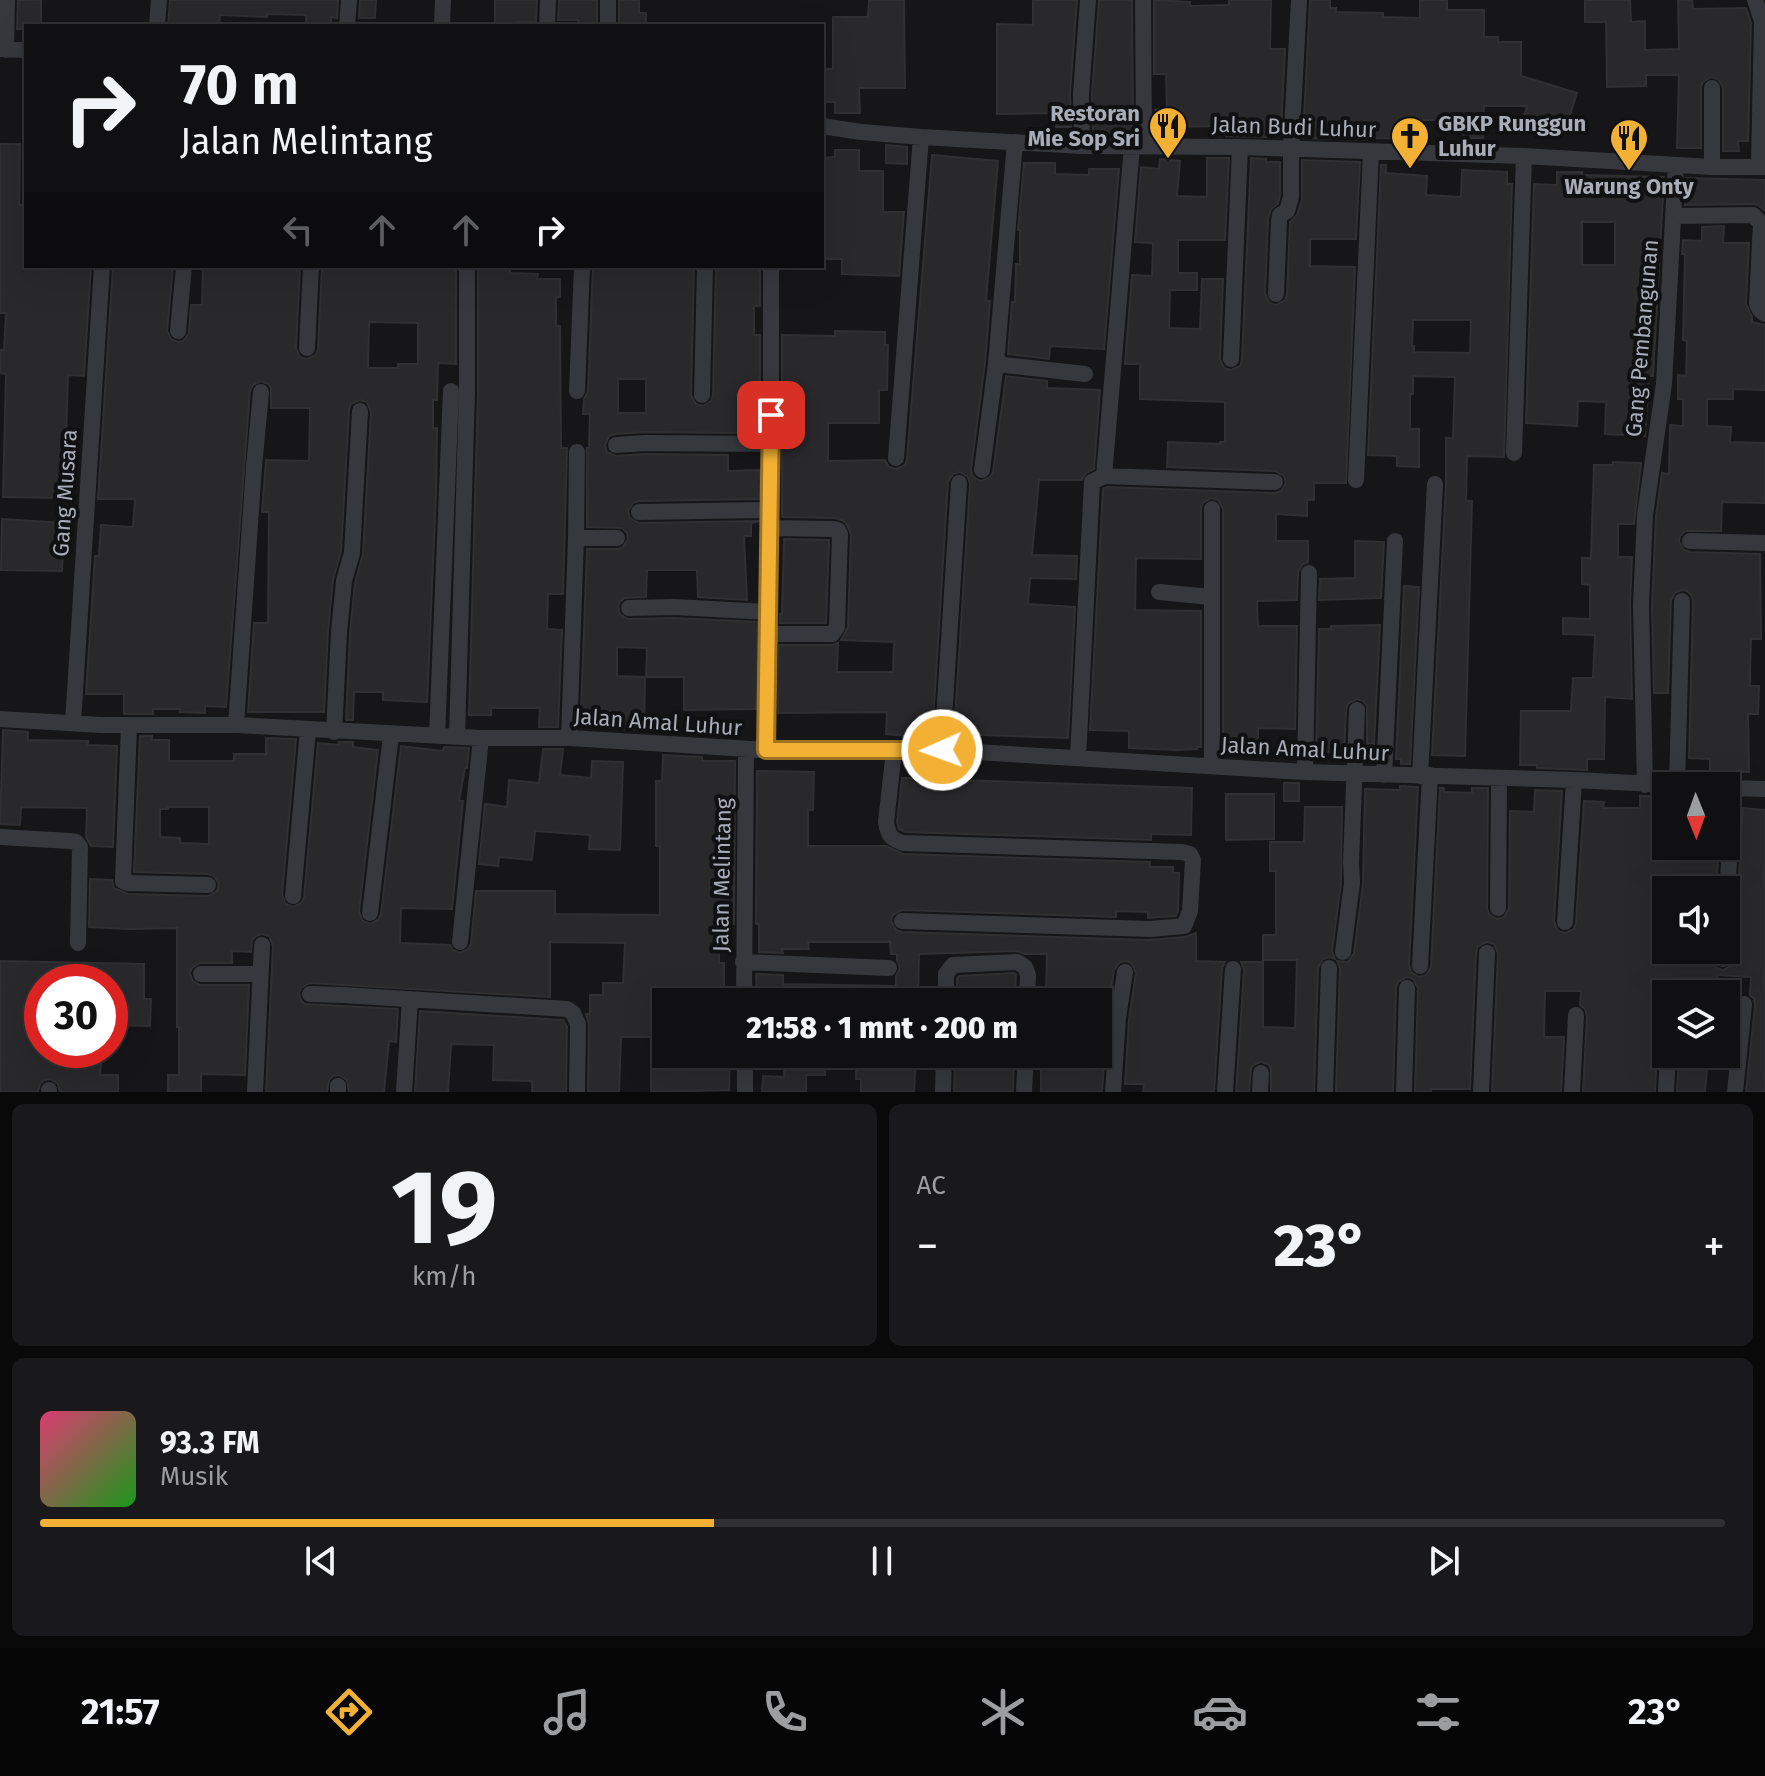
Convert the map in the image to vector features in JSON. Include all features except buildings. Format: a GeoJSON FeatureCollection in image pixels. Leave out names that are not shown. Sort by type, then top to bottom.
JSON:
{"type":"FeatureCollection","features":[{"type":"Feature","properties":{"kind":"street"},"geometry":{"type":"LineString","coordinates":[[7,0],[3,50],[24,50]]}},
{"type":"Feature","properties":{"kind":"street"},"geometry":{"type":"LineString","coordinates":[[157,24],[159,0]]}},
{"type":"Feature","properties":{"kind":"street"},"geometry":{"type":"LineString","coordinates":[[347,24],[349,0]]}},
{"type":"Feature","properties":{"kind":"street"},"geometry":{"type":"LineString","coordinates":[[442,24],[443,0]]}},
{"type":"Feature","properties":{"kind":"street"},"geometry":{"type":"LineString","coordinates":[[547,24],[548,0]]}},
{"type":"Feature","properties":{"kind":"street"},"geometry":{"type":"LineString","coordinates":[[608,0],[608,24]]}},
{"type":"Feature","properties":{"kind":"street"},"geometry":{"type":"LineString","coordinates":[[1082,146],[1081,94],[1088,0]]}},
{"type":"Feature","properties":{"kind":"street"},"geometry":{"type":"LineString","coordinates":[[1104,476],[1138,146],[1143,0]]}},
{"type":"Feature","properties":{"kind":"street"},"geometry":{"type":"LineString","coordinates":[[1276,294],[1279,221],[1280,215],[1287,211],[1291,197],[1299,0]]}},
{"type":"Feature","properties":{"kind":"street"},"geometry":{"type":"LineString","coordinates":[[1755,0],[1763,21],[1762,166]]}},
{"type":"Feature","properties":{"kind":"street"},"geometry":{"type":"LineString","coordinates":[[1712,88],[1712,167]]}},
{"type":"Feature","properties":{"kind":"street","name":"Jalan Budi Luhur"},"geometry":{"type":"LineString","coordinates":[[824,126],[921,137],[1082,146],[1240,147],[1524,156],[1712,167],[1762,166]]}},
{"type":"Feature","properties":{"kind":"street"},"geometry":{"type":"LineString","coordinates":[[896,458],[921,137]]}},
{"type":"Feature","properties":{"kind":"street"},"geometry":{"type":"LineString","coordinates":[[982,470],[996,364],[1015,142]]}},
{"type":"Feature","properties":{"kind":"street"},"geometry":{"type":"LineString","coordinates":[[1231,359],[1240,147]]}},
{"type":"Feature","properties":{"kind":"street"},"geometry":{"type":"LineString","coordinates":[[1356,480],[1371,152]]}},
{"type":"Feature","properties":{"kind":"street"},"geometry":{"type":"LineString","coordinates":[[1514,453],[1524,156]]}},
{"type":"Feature","properties":{"kind":"street","name":"Gang Pembangunan"},"geometry":{"type":"LineString","coordinates":[[1645,785],[1641,605],[1645,515],[1664,384],[1676,165]]}},
{"type":"Feature","properties":{"kind":"street"},"geometry":{"type":"LineString","coordinates":[[1673,216],[1753,215],[1758,218],[1761,223],[1757,304],[1765,314]]}},
{"type":"Feature","properties":{"kind":"street","name":"Gang Musara"},"geometry":{"type":"LineString","coordinates":[[73,723],[102,268]]}},
{"type":"Feature","properties":{"kind":"street"},"geometry":{"type":"LineString","coordinates":[[178,331],[184,268]]}},
{"type":"Feature","properties":{"kind":"street"},"geometry":{"type":"LineString","coordinates":[[307,348],[311,268]]}},
{"type":"Feature","properties":{"kind":"street"},"geometry":{"type":"LineString","coordinates":[[457,737],[467,391],[467,268]]}},
{"type":"Feature","properties":{"kind":"street"},"geometry":{"type":"LineString","coordinates":[[577,391],[582,268]]}},
{"type":"Feature","properties":{"kind":"street"},"geometry":{"type":"LineString","coordinates":[[702,395],[705,268]]}},
{"type":"Feature","properties":{"kind":"street"},"geometry":{"type":"LineString","coordinates":[[766,750],[771,510],[771,268]]}},
{"type":"Feature","properties":{"kind":"street"},"geometry":{"type":"LineString","coordinates":[[996,364],[1085,374]]}},
{"type":"Feature","properties":{"kind":"street"},"geometry":{"type":"LineString","coordinates":[[437,736],[451,391]]}},
{"type":"Feature","properties":{"kind":"street"},"geometry":{"type":"LineString","coordinates":[[236,725],[261,392]]}},
{"type":"Feature","properties":{"kind":"street"},"geometry":{"type":"LineString","coordinates":[[334,732],[344,581],[352,553],[360,411]]}},
{"type":"Feature","properties":{"kind":"street"},"geometry":{"type":"LineString","coordinates":[[616,445],[771,444]]}},
{"type":"Feature","properties":{"kind":"street"},"geometry":{"type":"LineString","coordinates":[[569,738],[577,452]]}},
{"type":"Feature","properties":{"kind":"street"},"geometry":{"type":"LineString","coordinates":[[1078,758],[1092,482],[1104,476],[1275,482]]}},
{"type":"Feature","properties":{"kind":"street"},"geometry":{"type":"LineString","coordinates":[[942,750],[959,483]]}},
{"type":"Feature","properties":{"kind":"street"},"geometry":{"type":"LineString","coordinates":[[1420,966],[1435,484]]}},
{"type":"Feature","properties":{"kind":"street"},"geometry":{"type":"LineString","coordinates":[[1212,509],[1212,766]]}},
{"type":"Feature","properties":{"kind":"street"},"geometry":{"type":"LineString","coordinates":[[639,512],[771,510]]}},
{"type":"Feature","properties":{"kind":"street"},"geometry":{"type":"LineString","coordinates":[[769,528],[834,529],[840,534],[835,631],[832,634],[769,634]]}},
{"type":"Feature","properties":{"kind":"street"},"geometry":{"type":"LineString","coordinates":[[576,538],[617,538]]}},
{"type":"Feature","properties":{"kind":"street"},"geometry":{"type":"LineString","coordinates":[[1384,775],[1395,541]]}},
{"type":"Feature","properties":{"kind":"street"},"geometry":{"type":"LineString","coordinates":[[1690,541],[1765,543]]}},
{"type":"Feature","properties":{"kind":"street"},"geometry":{"type":"LineString","coordinates":[[1305,772],[1309,573]]}},
{"type":"Feature","properties":{"kind":"street"},"geometry":{"type":"LineString","coordinates":[[1159,592],[1211,597]]}},
{"type":"Feature","properties":{"kind":"street"},"geometry":{"type":"LineString","coordinates":[[1677,772],[1682,601]]}},
{"type":"Feature","properties":{"kind":"street"},"geometry":{"type":"LineString","coordinates":[[629,608],[769,612]]}},
{"type":"Feature","properties":{"kind":"street"},"geometry":{"type":"LineString","coordinates":[[1343,952],[1352,883],[1357,710]]}},
{"type":"Feature","properties":{"kind":"street","name":"Jalan Amal Luhur"},"geometry":{"type":"LineString","coordinates":[[0,719],[129,725],[236,725],[391,735],[569,738],[746,750],[942,750],[1305,772],[1652,785]]}},
{"type":"Feature","properties":{"kind":"street"},"geometry":{"type":"LineString","coordinates":[[129,725],[123,881],[208,885]]}},
{"type":"Feature","properties":{"kind":"street"},"geometry":{"type":"LineString","coordinates":[[293,896],[308,730]]}},
{"type":"Feature","properties":{"kind":"street"},"geometry":{"type":"LineString","coordinates":[[370,913],[391,735]]}},
{"type":"Feature","properties":{"kind":"street"},"geometry":{"type":"LineString","coordinates":[[460,942],[481,738]]}},
{"type":"Feature","properties":{"kind":"street","name":"Jalan Melintang"},"geometry":{"type":"LineString","coordinates":[[744,988],[746,750]]}},
{"type":"Feature","properties":{"kind":"street"},"geometry":{"type":"LineString","coordinates":[[894,751],[886,822],[893,840],[903,843],[1182,852],[1190,854],[1193,860],[1190,911],[1184,926],[1150,929],[902,921]]}},
{"type":"Feature","properties":{"kind":"street"},"geometry":{"type":"LineString","coordinates":[[1498,908],[1499,779]]}},
{"type":"Feature","properties":{"kind":"street"},"geometry":{"type":"LineString","coordinates":[[1565,922],[1574,780]]}},
{"type":"Feature","properties":{"kind":"street"},"geometry":{"type":"LineString","coordinates":[[1740,788],[1765,789]]}},
{"type":"Feature","properties":{"kind":"street"},"geometry":{"type":"LineString","coordinates":[[0,837],[70,841],[80,847],[78,943]]}},
{"type":"Feature","properties":{"kind":"street"},"geometry":{"type":"LineString","coordinates":[[255,1092],[262,945]]}},
{"type":"Feature","properties":{"kind":"street"},"geometry":{"type":"LineString","coordinates":[[1481,1092],[1487,953]]}},
{"type":"Feature","properties":{"kind":"street"},"geometry":{"type":"LineString","coordinates":[[743,962],[889,968]]}},
{"type":"Feature","properties":{"kind":"street"},"geometry":{"type":"LineString","coordinates":[[946,988],[946,974],[953,965],[1017,962],[1025,967],[1028,988]]}},
{"type":"Feature","properties":{"kind":"street"},"geometry":{"type":"LineString","coordinates":[[1325,1092],[1329,968]]}},
{"type":"Feature","properties":{"kind":"street"},"geometry":{"type":"LineString","coordinates":[[1225,1092],[1233,969]]}},
{"type":"Feature","properties":{"kind":"street"},"geometry":{"type":"LineString","coordinates":[[1113,1092],[1125,972]]}},
{"type":"Feature","properties":{"kind":"street"},"geometry":{"type":"LineString","coordinates":[[201,974],[260,974]]}},
{"type":"Feature","properties":{"kind":"street"},"geometry":{"type":"LineString","coordinates":[[1404,1092],[1407,988]]}},
{"type":"Feature","properties":{"kind":"street"},"geometry":{"type":"LineString","coordinates":[[310,994],[567,1009],[573,1013],[578,1024],[577,1092]]}},
{"type":"Feature","properties":{"kind":"street"},"geometry":{"type":"LineString","coordinates":[[404,1092],[410,999]]}},
{"type":"Feature","properties":{"kind":"street"},"geometry":{"type":"LineString","coordinates":[[1735,1092],[1744,1004]]}},
{"type":"Feature","properties":{"kind":"street"},"geometry":{"type":"LineString","coordinates":[[1572,1092],[1576,1015]]}},
{"type":"Feature","properties":{"kind":"street"},"geometry":{"type":"LineString","coordinates":[[745,1068],[745,1092]]}},
{"type":"Feature","properties":{"kind":"street"},"geometry":{"type":"LineString","coordinates":[[943,1092],[944,1068]]}},
{"type":"Feature","properties":{"kind":"street"},"geometry":{"type":"LineString","coordinates":[[1024,1092],[1025,1068]]}},
{"type":"Feature","properties":{"kind":"street"},"geometry":{"type":"LineString","coordinates":[[1666,1092],[1667,1068]]}},
{"type":"Feature","properties":{"kind":"street"},"geometry":{"type":"LineString","coordinates":[[1260,1092],[1261,1073]]}},
{"type":"Feature","properties":{"kind":"place","name":"Restoran Mie Sop Sri"},"geometry":{"type":"Point","coordinates":[1168,160]}},
{"type":"Feature","properties":{"kind":"place","name":"GBKP Runggun Luhur"},"geometry":{"type":"Point","coordinates":[1410,170]}},
{"type":"Feature","properties":{"kind":"place","name":"Warung Onty"},"geometry":{"type":"Point","coordinates":[1629,172]}},
{"type":"Feature","properties":{"kind":"route"},"geometry":{"type":"LineString","coordinates":[[771,415],[766,750],[942,750]]}}]}
